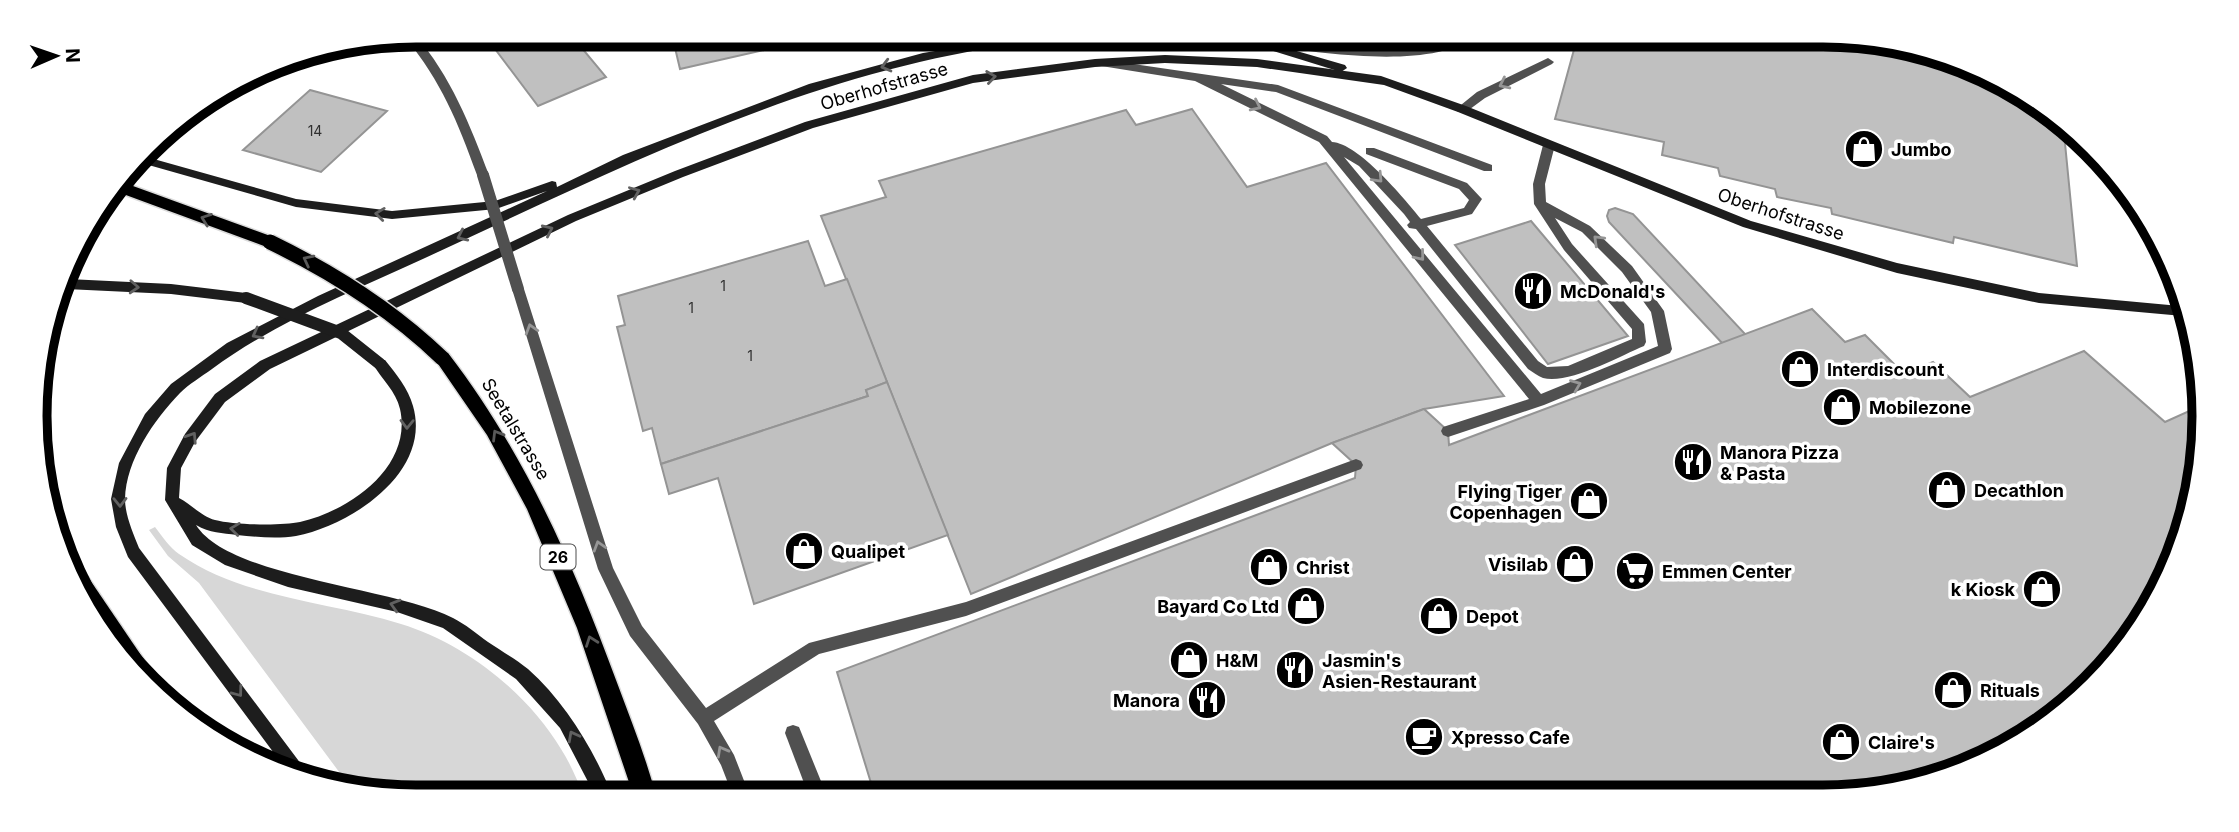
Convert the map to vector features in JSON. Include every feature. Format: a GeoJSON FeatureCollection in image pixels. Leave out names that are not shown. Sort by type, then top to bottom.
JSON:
{"type":"FeatureCollection","features":[{"type":"Feature","properties":{"kind":"main road","name":"Seetalstrasse"},"geometry":{"type":"LineString","coordinates":[[126,189],[270,242],[310,261],[376,299],[442,358],[482,411],[514,465],[544,526],[573,589],[641,785]]}},
{"type":"Feature","properties":{"kind":"street","name":"Oberhofstrasse"},"geometry":{"type":"LineString","coordinates":[[635,156],[776,99],[887,65],[976,47]]}},
{"type":"Feature","properties":{"kind":"street","name":"Oberhofstrasse"},"geometry":{"type":"LineString","coordinates":[[1272,47],[1388,82],[1462,109],[1747,225],[1897,268],[2039,298],[2176,309]]}},
{"type":"Feature","properties":{"kind":"street","name":"Oberhofstrasse"},"geometry":{"type":"LineString","coordinates":[[172,500],[174,468],[190,438],[220,398],[265,365],[572,219],[679,174],[809,125],[973,79],[1095,63],[1165,59],[1256,63],[1388,82]]}},
{"type":"Feature","properties":{"kind":"street"},"geometry":{"type":"LineString","coordinates":[[149,161],[296,203],[392,215],[496,205],[635,156]]}},
{"type":"Feature","properties":{"kind":"street"},"geometry":{"type":"LineString","coordinates":[[291,763],[133,552],[123,527],[118,499],[126,464],[150,418],[176,388],[232,348],[323,299],[635,156]]}},
{"type":"Feature","properties":{"kind":"street"},"geometry":{"type":"LineString","coordinates":[[72,284],[171,289],[246,298],[341,333],[380,364],[399,387],[408,415],[406,446],[394,471],[370,495],[341,515],[300,529],[266,532],[212,526],[172,500]]}},
{"type":"Feature","properties":{"kind":"street"},"geometry":{"type":"LineString","coordinates":[[172,500],[197,540],[230,560],[288,580],[397,605],[448,623],[522,674],[566,722],[599,785]]}},
{"type":"Feature","properties":{"kind":"lane"},"geometry":{"type":"LineString","coordinates":[[421,47],[462,119],[483,175],[606,569],[635,631],[704,718],[728,761],[737,785]]}},
{"type":"Feature","properties":{"kind":"lane"},"geometry":{"type":"LineString","coordinates":[[1318,47],[1404,52],[1443,47]]}},
{"type":"Feature","properties":{"kind":"lane"},"geometry":{"type":"LineString","coordinates":[[1462,109],[1481,95],[1549,62]]}},
{"type":"Feature","properties":{"kind":"lane"},"geometry":{"type":"LineString","coordinates":[[1095,63],[1278,89],[1488,168]]}},
{"type":"Feature","properties":{"kind":"lane"},"geometry":{"type":"LineString","coordinates":[[1195,76],[1323,139],[1363,163],[1419,224],[1532,365],[1545,373],[1569,370],[1639,342],[1639,328],[1568,247],[1540,204],[1539,184],[1549,145]]}},
{"type":"Feature","properties":{"kind":"lane"},"geometry":{"type":"LineString","coordinates":[[1323,139],[1539,401]]}},
{"type":"Feature","properties":{"kind":"lane"},"geometry":{"type":"LineString","coordinates":[[1370,151],[1463,186],[1476,199],[1468,211],[1398,229]]}},
{"type":"Feature","properties":{"kind":"lane"},"geometry":{"type":"LineString","coordinates":[[1448,430],[1539,401],[1665,349],[1657,311],[1627,269],[1586,229],[1540,204]]}},
{"type":"Feature","properties":{"kind":"lane"},"geometry":{"type":"LineString","coordinates":[[704,718],[815,648],[966,609],[1356,465]]}},
{"type":"Feature","properties":{"kind":"lane"},"geometry":{"type":"LineString","coordinates":[[793,733],[814,785]]}},
{"type":"Feature","properties":{"kind":"shaded area"},"geometry":{"type":"Polygon","coordinates":[[[155,527],[179,554],[231,581],[401,624],[425,632],[470,657],[492,672],[531,708],[568,761],[579,785],[416,785],[343,778],[199,583],[168,556],[149,530],[155,527]]]}},
{"type":"Feature","properties":{"kind":"building"},"geometry":{"type":"Polygon","coordinates":[[[494,47],[581,47],[606,77],[538,106],[494,47]]]}},
{"type":"Feature","properties":{"kind":"building"},"geometry":{"type":"Polygon","coordinates":[[[675,47],[763,47],[764,50],[680,69],[675,47]]]}},
{"type":"Feature","properties":{"kind":"building","name":"Jumbo"},"geometry":{"type":"Polygon","coordinates":[[[1575,47],[1823,47],[1871,50],[1918,60],[1986,85],[2028,109],[2064,138],[2077,266],[1954,237],[1953,243],[1832,214],[1831,208],[1777,197],[1775,189],[1720,176],[1718,168],[1662,155],[1664,142],[1555,119],[1575,47]]]}},
{"type":"Feature","properties":{"kind":"building"},"geometry":{"type":"Polygon","coordinates":[[[310,90],[387,111],[321,172],[243,150],[310,90]]]}},
{"type":"Feature","properties":{"kind":"building"},"geometry":{"type":"Polygon","coordinates":[[[1192,109],[1247,187],[1326,163],[1504,396],[1424,409],[1332,443],[971,594],[821,216],[886,197],[879,181],[1126,110],[1136,125],[1192,109]]]}},
{"type":"Feature","properties":{"kind":"building"},"geometry":{"type":"Polygon","coordinates":[[[1615,208],[1633,214],[1746,335],[1723,344],[1609,222],[1609,210],[1615,208]]]}},
{"type":"Feature","properties":{"kind":"building"},"geometry":{"type":"Polygon","coordinates":[[[1531,221],[1628,336],[1548,364],[1455,245],[1531,221]]]}},
{"type":"Feature","properties":{"kind":"building"},"geometry":{"type":"Polygon","coordinates":[[[808,241],[825,286],[847,279],[887,382],[866,390],[868,396],[661,464],[652,428],[643,431],[617,327],[625,325],[618,296],[808,241]]]}},
{"type":"Feature","properties":{"kind":"building","name":"Emmen Center"},"geometry":{"type":"Polygon","coordinates":[[[1812,309],[1845,342],[1865,335],[1904,374],[1933,362],[1970,397],[2084,351],[2165,422],[2192,410],[2189,464],[2172,535],[2154,579],[2116,640],[2084,677],[2028,723],[1964,757],[1918,772],[1871,782],[1823,785],[872,785],[837,672],[1355,478],[1356,465],[1332,443],[1424,409],[1448,431],[1449,445],[1812,309]]]}},
{"type":"Feature","properties":{"kind":"building"},"geometry":{"type":"Polygon","coordinates":[[[887,382],[948,535],[754,604],[718,478],[669,494],[661,464],[868,396],[866,390],[887,382]]]}},
{"type":"Feature","properties":{"kind":"place","name":"Jumbo"},"geometry":{"type":"Point","coordinates":[1864,149]}},
{"type":"Feature","properties":{"kind":"place","name":"McDonald's"},"geometry":{"type":"Point","coordinates":[1533,291]}},
{"type":"Feature","properties":{"kind":"place","name":"Interdiscount"},"geometry":{"type":"Point","coordinates":[1800,369]}},
{"type":"Feature","properties":{"kind":"place","name":"Mobilezone"},"geometry":{"type":"Point","coordinates":[1842,407]}},
{"type":"Feature","properties":{"kind":"place","name":"Manora Pizza & Pasta"},"geometry":{"type":"Point","coordinates":[1693,462]}},
{"type":"Feature","properties":{"kind":"place","name":"Decathlon"},"geometry":{"type":"Point","coordinates":[1947,490]}},
{"type":"Feature","properties":{"kind":"place","name":"Flying Tiger Copenhagen"},"geometry":{"type":"Point","coordinates":[1589,501]}},
{"type":"Feature","properties":{"kind":"place","name":"Qualipet"},"geometry":{"type":"Point","coordinates":[804,551]}},
{"type":"Feature","properties":{"kind":"place","name":"Visilab"},"geometry":{"type":"Point","coordinates":[1575,564]}},
{"type":"Feature","properties":{"kind":"place","name":"Christ"},"geometry":{"type":"Point","coordinates":[1269,567]}},
{"type":"Feature","properties":{"kind":"place","name":"Emmen Center"},"geometry":{"type":"Point","coordinates":[1635,571]}},
{"type":"Feature","properties":{"kind":"place","name":"k Kiosk"},"geometry":{"type":"Point","coordinates":[2042,589]}},
{"type":"Feature","properties":{"kind":"place","name":"Bayard Co Ltd"},"geometry":{"type":"Point","coordinates":[1306,606]}},
{"type":"Feature","properties":{"kind":"place","name":"Depot"},"geometry":{"type":"Point","coordinates":[1439,616]}},
{"type":"Feature","properties":{"kind":"place","name":"H&M"},"geometry":{"type":"Point","coordinates":[1189,660]}},
{"type":"Feature","properties":{"kind":"place","name":"Jasmin's Asien-Restaurant"},"geometry":{"type":"Point","coordinates":[1295,670]}},
{"type":"Feature","properties":{"kind":"place","name":"Rituals"},"geometry":{"type":"Point","coordinates":[1953,690]}},
{"type":"Feature","properties":{"kind":"place","name":"Manora"},"geometry":{"type":"Point","coordinates":[1207,700]}},
{"type":"Feature","properties":{"kind":"place","name":"Xpresso Cafe"},"geometry":{"type":"Point","coordinates":[1424,737]}},
{"type":"Feature","properties":{"kind":"place","name":"Claire's"},"geometry":{"type":"Point","coordinates":[1841,742]}}]}
